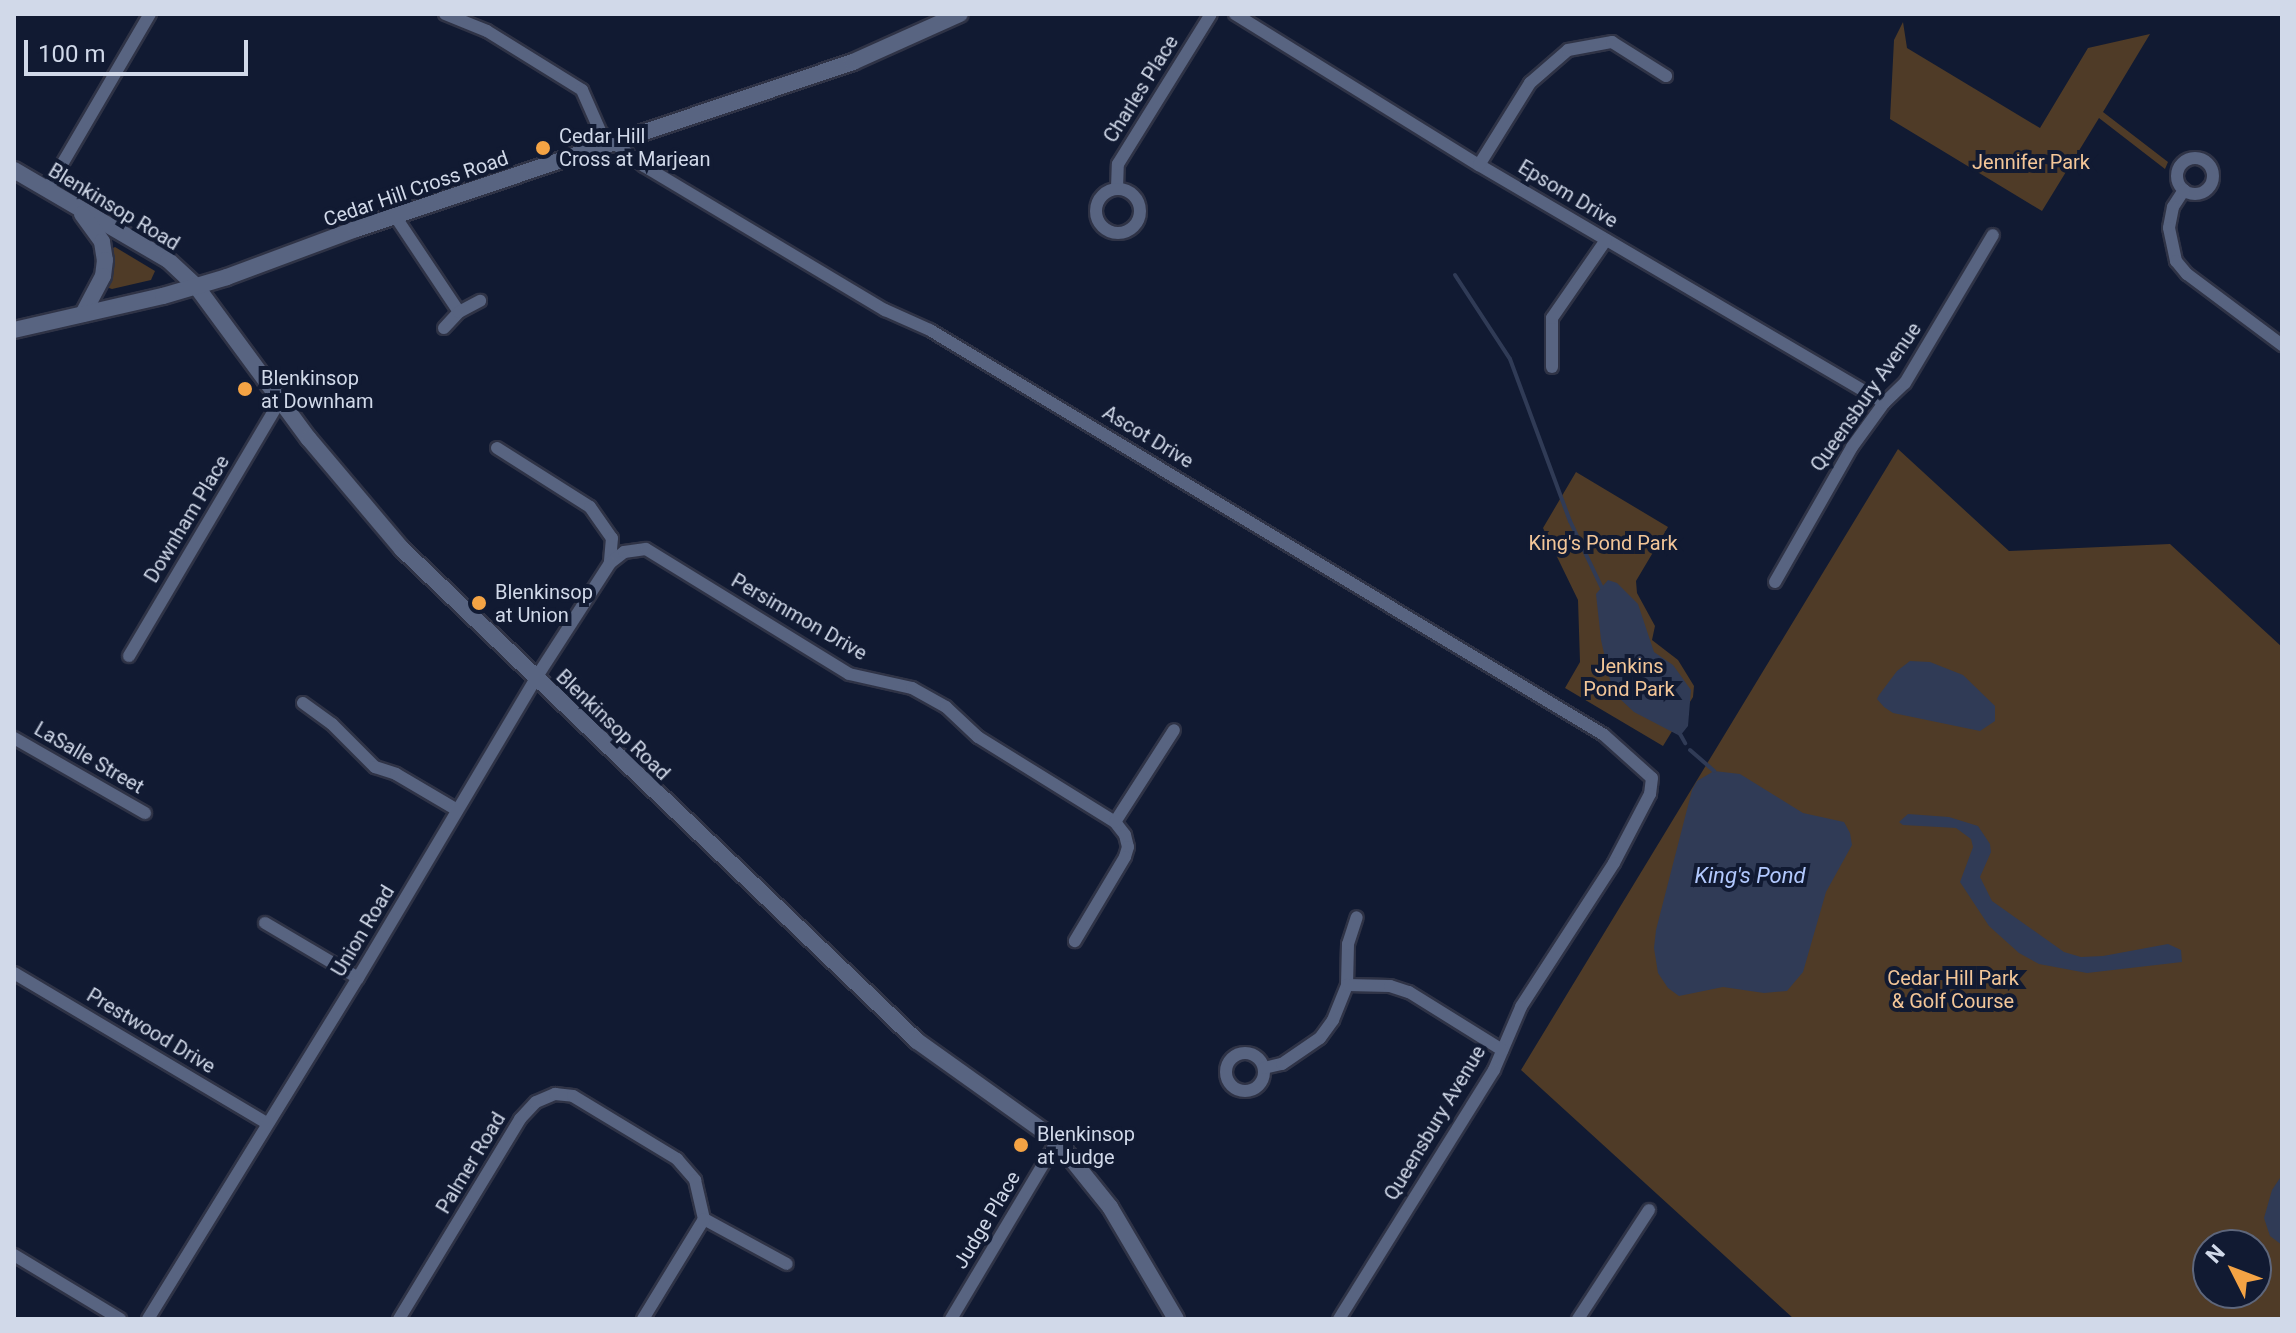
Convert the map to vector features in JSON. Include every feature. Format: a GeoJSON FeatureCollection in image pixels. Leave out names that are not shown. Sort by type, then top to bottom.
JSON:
{"type":"FeatureCollection","features":[{"type":"Feature","properties":{"kind":"street"},"geometry":{"type":"LineString","coordinates":[[47,190],[150,14]]}},
{"type":"Feature","properties":{"kind":"street"},"geometry":{"type":"LineString","coordinates":[[445,14],[487,31],[582,90],[601,133],[613,144]]}},
{"type":"Feature","properties":{"kind":"street","name":"Cedar Hill Cross Road"},"geometry":{"type":"LineString","coordinates":[[14,330],[196,286],[853,62],[960,14]]}},
{"type":"Feature","properties":{"kind":"street","name":"Charles Place"},"geometry":{"type":"LineString","coordinates":[[1117,188],[1118,164],[1211,14]]}},
{"type":"Feature","properties":{"kind":"street","name":"Epsom Drive"},"geometry":{"type":"LineString","coordinates":[[1235,14],[1479,165],[1884,403]]}},
{"type":"Feature","properties":{"kind":"street"},"geometry":{"type":"LineString","coordinates":[[1479,165],[1530,83],[1568,50],[1612,42],[1666,76]]}},
{"type":"Feature","properties":{"kind":"street","name":"Ascot Drive"},"geometry":{"type":"LineString","coordinates":[[613,144],[885,310],[942,338],[1604,735],[1652,778]]}},
{"type":"Feature","properties":{"kind":"street","name":"Blenkinsop Road"},"geometry":{"type":"LineString","coordinates":[[14,170],[168,260],[196,286],[280,401],[402,549],[917,1041],[1057,1141],[1110,1207],[1176,1319]]}},
{"type":"Feature","properties":{"kind":"street"},"geometry":{"type":"LineString","coordinates":[[2184,190],[2173,207],[2169,228],[2176,261],[2187,274],[2282,345]]}},
{"type":"Feature","properties":{"kind":"street"},"geometry":{"type":"LineString","coordinates":[[77,207],[102,242],[105,260],[103,276],[83,314]]}},
{"type":"Feature","properties":{"kind":"street"},"geometry":{"type":"LineString","coordinates":[[395,216],[459,312]]}},
{"type":"Feature","properties":{"kind":"street","name":"Queensbury Avenue"},"geometry":{"type":"LineString","coordinates":[[1775,582],[1810,517],[1884,403],[1905,383],[1993,235]]}},
{"type":"Feature","properties":{"kind":"street"},"geometry":{"type":"LineString","coordinates":[[1552,367],[1552,318],[1606,240]]}},
{"type":"Feature","properties":{"kind":"street"},"geometry":{"type":"LineString","coordinates":[[444,328],[459,312],[480,301]]}},
{"type":"Feature","properties":{"kind":"street","name":"Downham Place"},"geometry":{"type":"LineString","coordinates":[[129,656],[280,401]]}},
{"type":"Feature","properties":{"kind":"street"},"geometry":{"type":"LineString","coordinates":[[497,448],[590,507],[612,538],[610,563]]}},
{"type":"Feature","properties":{"kind":"street","name":"Persimmon Drive"},"geometry":{"type":"LineString","coordinates":[[610,563],[624,552],[646,549],[849,674],[912,688],[946,707],[978,737],[1115,822]]}},
{"type":"Feature","properties":{"kind":"street","name":"Union Road"},"geometry":{"type":"LineString","coordinates":[[148,1319],[358,978],[536,678],[610,563]]}},
{"type":"Feature","properties":{"kind":"street"},"geometry":{"type":"LineString","coordinates":[[303,703],[332,724],[375,767],[396,774],[457,810]]}},
{"type":"Feature","properties":{"kind":"street"},"geometry":{"type":"LineString","coordinates":[[1075,941],[1125,857],[1128,847],[1125,835],[1115,822],[1174,730]]}},
{"type":"Feature","properties":{"kind":"street","name":"LaSalle Street"},"geometry":{"type":"LineString","coordinates":[[14,738],[145,813]]}},
{"type":"Feature","properties":{"kind":"street","name":"Queensbury Avenue"},"geometry":{"type":"LineString","coordinates":[[1339,1319],[1494,1070],[1521,1007],[1614,863],[1650,794],[1652,778]]}},
{"type":"Feature","properties":{"kind":"street"},"geometry":{"type":"LineString","coordinates":[[1264,1068],[1282,1064],[1320,1038],[1333,1020],[1347,985],[1348,944],[1357,917]]}},
{"type":"Feature","properties":{"kind":"street"},"geometry":{"type":"LineString","coordinates":[[265,923],[358,978]]}},
{"type":"Feature","properties":{"kind":"street","name":"Prestwood Drive"},"geometry":{"type":"LineString","coordinates":[[14,973],[268,1124]]}},
{"type":"Feature","properties":{"kind":"street"},"geometry":{"type":"LineString","coordinates":[[1347,985],[1390,986],[1409,992],[1502,1050]]}},
{"type":"Feature","properties":{"kind":"street","name":"Palmer Road"},"geometry":{"type":"LineString","coordinates":[[399,1319],[520,1119],[536,1102],[555,1094],[573,1096],[677,1159],[695,1180],[704,1219]]}},
{"type":"Feature","properties":{"kind":"street","name":"Judge Place"},"geometry":{"type":"LineString","coordinates":[[951,1319],[1057,1141]]}},
{"type":"Feature","properties":{"kind":"street"},"geometry":{"type":"LineString","coordinates":[[1578,1319],[1649,1210]]}},
{"type":"Feature","properties":{"kind":"street"},"geometry":{"type":"LineString","coordinates":[[643,1319],[704,1219],[787,1264]]}},
{"type":"Feature","properties":{"kind":"street"},"geometry":{"type":"LineString","coordinates":[[14,1255],[120,1319]]}},
{"type":"Feature","properties":{"kind":"green space","name":"Jennifer Park"},"geometry":{"type":"Polygon","coordinates":[[[1903,22],[1907,48],[2040,128],[2088,48],[2150,34],[2103,112],[2168,162],[2165,169],[2099,118],[2042,211],[1890,119],[1894,40],[1903,22]]]}},
{"type":"Feature","properties":{"kind":"green space"},"geometry":{"type":"Polygon","coordinates":[[[115,247],[155,271],[151,280],[112,289],[106,287],[111,249],[115,247]]]}},
{"type":"Feature","properties":{"kind":"green space","name":"Cedar Hill Park & Golf Course"},"geometry":{"type":"Polygon","coordinates":[[[1898,449],[2009,551],[2170,544],[2282,647],[2282,1319],[1794,1319],[1521,1070],[1898,449]]]}},
{"type":"Feature","properties":{"kind":"green space","name":"King's Pond Park"},"geometry":{"type":"Polygon","coordinates":[[[1576,472],[1668,527],[1636,581],[1637,593],[1655,626],[1652,640],[1678,660],[1694,686],[1693,697],[1663,746],[1565,688],[1580,662],[1578,600],[1543,528],[1576,472]]]}},
{"type":"Feature","properties":{"kind":"water","name":"Jenkins Pond Park"},"geometry":{"type":"Polygon","coordinates":[[[1608,580],[1617,583],[1638,604],[1654,652],[1673,665],[1691,690],[1688,726],[1680,736],[1634,712],[1619,698],[1610,680],[1601,640],[1596,594],[1608,580]]]}},
{"type":"Feature","properties":{"kind":"water"},"geometry":{"type":"Polygon","coordinates":[[[1910,661],[1930,662],[1963,675],[1995,706],[1995,721],[1980,731],[1893,713],[1884,707],[1877,699],[1879,695],[1897,671],[1910,661]]]}},
{"type":"Feature","properties":{"kind":"water","name":"King's Pond"},"geometry":{"type":"Polygon","coordinates":[[[1714,771],[1740,774],[1803,813],[1844,822],[1850,833],[1852,845],[1826,892],[1803,972],[1787,991],[1764,993],[1723,987],[1679,996],[1668,988],[1658,973],[1654,948],[1656,930],[1692,790],[1697,781],[1714,771]]]}},
{"type":"Feature","properties":{"kind":"water"},"geometry":{"type":"Polygon","coordinates":[[[1908,814],[1949,817],[1978,826],[1990,844],[1991,852],[1980,877],[1992,901],[2064,952],[2081,957],[2103,956],[2168,944],[2181,950],[2182,962],[2087,973],[2039,964],[2019,953],[1989,926],[1960,882],[1973,847],[1971,839],[1956,828],[1903,825],[1899,822],[1908,814]]]}},
{"type":"Feature","properties":{"kind":"water"},"geometry":{"type":"Polygon","coordinates":[[[2282,1175],[2282,1245],[2272,1238],[2272,1229],[2268,1229],[2264,1218],[2272,1190],[2282,1175]]]}},
{"type":"Feature","properties":{"kind":"waterway"},"geometry":{"type":"LineString","coordinates":[[1455,275],[1510,359],[1570,521],[1602,588]]}},
{"type":"Feature","properties":{"kind":"waterway"},"geometry":{"type":"LineString","coordinates":[[1679,732],[1685,743]]}},
{"type":"Feature","properties":{"kind":"waterway"},"geometry":{"type":"LineString","coordinates":[[1690,750],[1714,771]]}},
{"type":"Feature","properties":{"kind":"place","name":"Cedar Hill Cross at Marjean"},"geometry":{"type":"Point","coordinates":[543,148]}},
{"type":"Feature","properties":{"kind":"place","name":"Blenkinsop at Downham"},"geometry":{"type":"Point","coordinates":[245,389]}},
{"type":"Feature","properties":{"kind":"place","name":"Blenkinsop at Union"},"geometry":{"type":"Point","coordinates":[479,603]}},
{"type":"Feature","properties":{"kind":"place","name":"Blenkinsop at Judge"},"geometry":{"type":"Point","coordinates":[1021,1145]}}]}
